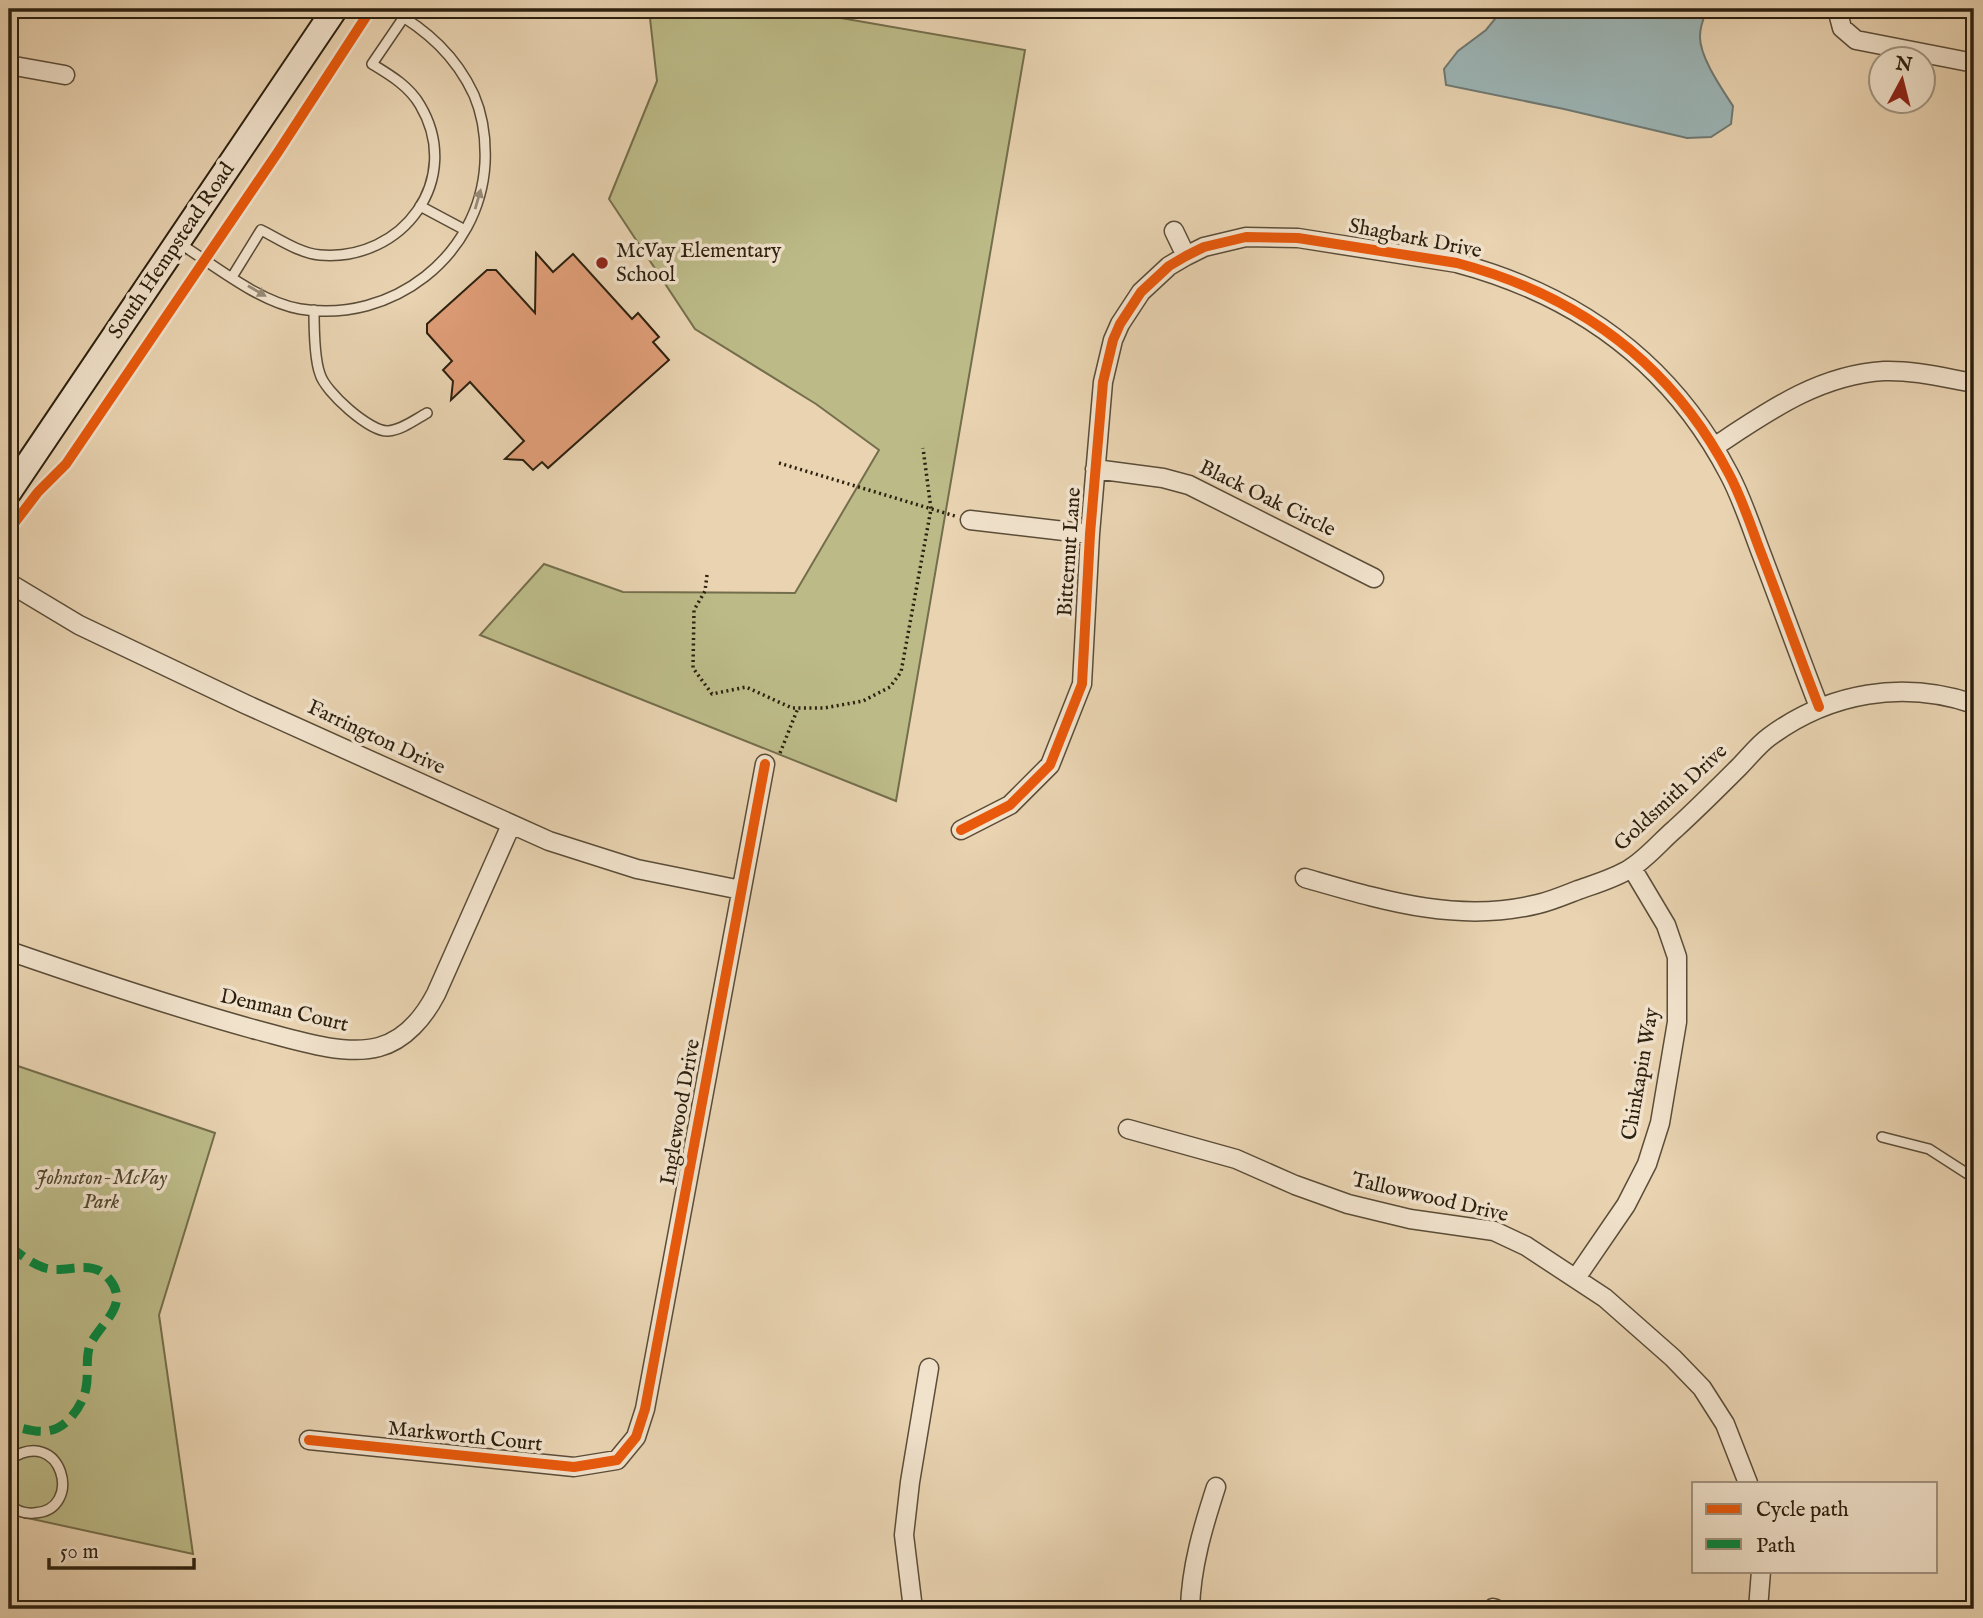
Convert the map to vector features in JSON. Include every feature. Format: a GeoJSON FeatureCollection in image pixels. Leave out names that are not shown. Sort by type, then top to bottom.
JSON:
{"type":"FeatureCollection","features":[{"type":"Feature","properties":{"kind":"street","name":"South Hempstead Road"},"geometry":{"type":"LineString","coordinates":[[9,492],[335,9]]}},
{"type":"Feature","properties":{"kind":"street"},"geometry":{"type":"LineString","coordinates":[[1837,9],[1842,28],[1856,40],[1974,63]]}},
{"type":"Feature","properties":{"kind":"street"},"geometry":{"type":"LineString","coordinates":[[9,65],[65,75]]}},
{"type":"Feature","properties":{"kind":"street"},"geometry":{"type":"LineString","coordinates":[[1174,231],[1186,256]]}},
{"type":"Feature","properties":{"kind":"street","name":"Shagbark Drive"},"geometry":{"type":"LineString","coordinates":[[1186,256],[1204,247],[1246,237],[1298,238],[1457,263],[1510,279],[1569,306],[1601,327],[1634,352],[1664,381],[1689,410],[1714,447],[1731,477],[1819,707]]}},
{"type":"Feature","properties":{"kind":"street","name":"Bitternut Lane"},"geometry":{"type":"LineString","coordinates":[[961,830],[1010,805],[1049,765],[1082,684],[1095,469],[1103,382],[1113,340],[1119,324],[1141,292],[1169,266],[1186,256]]}},
{"type":"Feature","properties":{"kind":"street"},"geometry":{"type":"LineString","coordinates":[[1714,447],[1804,391],[1844,376],[1885,371],[1926,374],[1974,383]]}},
{"type":"Feature","properties":{"kind":"street","name":"Black Oak Circle"},"geometry":{"type":"LineString","coordinates":[[1095,469],[1163,478],[1189,485],[1374,578]]}},
{"type":"Feature","properties":{"kind":"street"},"geometry":{"type":"LineString","coordinates":[[970,520],[1090,534]]}},
{"type":"Feature","properties":{"kind":"street","name":"Farrington Drive"},"geometry":{"type":"LineString","coordinates":[[9,583],[79,625],[510,825],[549,841],[637,869],[741,890]]}},
{"type":"Feature","properties":{"kind":"street","name":"Goldsmith Drive"},"geometry":{"type":"LineString","coordinates":[[1305,878],[1391,903],[1448,911],[1505,910],[1539,904],[1632,868],[1769,738],[1819,707],[1850,697],[1884,691],[1912,691],[1954,697],[1974,704]]}},
{"type":"Feature","properties":{"kind":"street","name":"Inglewood Drive"},"geometry":{"type":"LineString","coordinates":[[617,1460],[636,1437],[645,1409],[765,764]]}},
{"type":"Feature","properties":{"kind":"street","name":"Denman Court"},"geometry":{"type":"LineString","coordinates":[[9,951],[181,1009],[285,1037],[350,1050],[380,1047],[406,1032],[425,1016],[510,825]]}},
{"type":"Feature","properties":{"kind":"street","name":"Chinkapin Way"},"geometry":{"type":"LineString","coordinates":[[1576,1278],[1626,1205],[1647,1164],[1660,1123],[1677,1022],[1677,957],[1666,925],[1632,868]]}},
{"type":"Feature","properties":{"kind":"street","name":"Tallowwood Drive"},"geometry":{"type":"LineString","coordinates":[[1128,1129],[1236,1158],[1294,1185],[1348,1204],[1410,1219],[1494,1231],[1526,1246],[1605,1298],[1673,1358],[1702,1388],[1726,1424],[1748,1482]]}},
{"type":"Feature","properties":{"kind":"street"},"geometry":{"type":"LineString","coordinates":[[913,1609],[904,1535],[929,1368]]}},
{"type":"Feature","properties":{"kind":"street","name":"Markworth Court"},"geometry":{"type":"LineString","coordinates":[[309,1440],[566,1466],[617,1460]]}},
{"type":"Feature","properties":{"kind":"street"},"geometry":{"type":"LineString","coordinates":[[1190,1609],[1191,1584],[1216,1487]]}},
{"type":"Feature","properties":{"kind":"street"},"geometry":{"type":"LineString","coordinates":[[1758,1609],[1761,1572]]}},
{"type":"Feature","properties":{"kind":"lane"},"geometry":{"type":"LineString","coordinates":[[178,242],[274,301],[299,309],[349,309],[376,304],[400,295],[441,264],[465,230],[479,198],[484,174],[482,122],[475,97],[448,53],[428,34],[390,9]]}},
{"type":"Feature","properties":{"kind":"lane"},"geometry":{"type":"LineString","coordinates":[[232,277],[261,230],[286,244],[317,255],[349,255],[381,245],[407,226],[425,199],[434,167],[432,135],[420,105],[398,80],[372,64],[404,17]]}},
{"type":"Feature","properties":{"kind":"lane"},"geometry":{"type":"LineString","coordinates":[[420,206],[465,230]]}},
{"type":"Feature","properties":{"kind":"lane"},"geometry":{"type":"LineString","coordinates":[[314,310],[320,376],[339,400],[364,422],[387,431],[404,426],[427,413]]}},
{"type":"Feature","properties":{"kind":"lane"},"geometry":{"type":"LineString","coordinates":[[1881,1137],[1929,1149],[1974,1178]]}},
{"type":"Feature","properties":{"kind":"lane"},"geometry":{"type":"LineString","coordinates":[[9,1460],[20,1452],[46,1454],[56,1462],[62,1474],[63,1487],[58,1499],[49,1509],[37,1514],[23,1513],[9,1504]]}},
{"type":"Feature","properties":{"kind":"path"},"geometry":{"type":"LineString","coordinates":[[707,575],[705,591],[694,610],[693,668],[712,694],[746,687],[792,708],[824,708],[863,701],[890,687],[901,672],[931,509],[923,448]]}},
{"type":"Feature","properties":{"kind":"path"},"geometry":{"type":"LineString","coordinates":[[779,463],[970,520]]}},
{"type":"Feature","properties":{"kind":"path"},"geometry":{"type":"LineString","coordinates":[[765,764],[779,756],[798,708]]}},
{"type":"Feature","properties":{"kind":"green space"},"geometry":{"type":"Polygon","coordinates":[[[649,9],[789,9],[1025,50],[896,801],[480,635],[544,564],[623,592],[795,593],[879,450],[816,404],[695,329],[609,199],[657,81],[649,9]]]}},
{"type":"Feature","properties":{"kind":"green space","name":"Johnston-McVay Park"},"geometry":{"type":"Polygon","coordinates":[[[9,1063],[215,1133],[159,1315],[193,1554],[9,1514],[9,1063]]]}},
{"type":"Feature","properties":{"kind":"water"},"geometry":{"type":"Polygon","coordinates":[[[1503,9],[1601,9],[1629,13],[1633,9],[1707,9],[1701,29],[1701,44],[1712,72],[1733,106],[1731,124],[1711,137],[1687,138],[1446,85],[1444,69],[1458,51],[1486,30],[1503,9]]]}},
{"type":"Feature","properties":{"kind":"building"},"geometry":{"type":"Polygon","coordinates":[[[536,253],[553,272],[573,254],[632,319],[638,313],[659,337],[653,342],[669,360],[548,468],[542,462],[533,470],[523,460],[505,459],[524,441],[470,382],[451,400],[453,381],[443,370],[452,361],[427,333],[427,324],[487,270],[496,270],[535,313],[536,253]]]}},
{"type":"Feature","properties":{"kind":"marked path"},"geometry":{"type":"LineString","coordinates":[[9,1246],[45,1268],[96,1269],[110,1280],[117,1298],[111,1314],[90,1345],[85,1392],[72,1416],[50,1431],[35,1431],[9,1425]]}},
{"type":"Feature","properties":{"kind":"cycle path"},"geometry":{"type":"LineString","coordinates":[[9,530],[38,492],[66,464],[278,152],[371,9]]}},
{"type":"Feature","properties":{"kind":"cycle path"},"geometry":{"type":"LineString","coordinates":[[961,830],[1010,805],[1050,765],[1082,684],[1090,534],[1103,382],[1113,340],[1120,324],[1141,292],[1169,266],[1204,247],[1246,237],[1298,238],[1457,263],[1542,294],[1581,315],[1616,339],[1649,367],[1679,399],[1706,434],[1729,474],[1739,494],[1819,707]]}},
{"type":"Feature","properties":{"kind":"cycle path"},"geometry":{"type":"LineString","coordinates":[[309,1440],[574,1467],[617,1460],[636,1437],[645,1409],[765,764]]}},
{"type":"Feature","properties":{"kind":"place","name":"McVay Elementary School"},"geometry":{"type":"Point","coordinates":[602,263]}}]}
